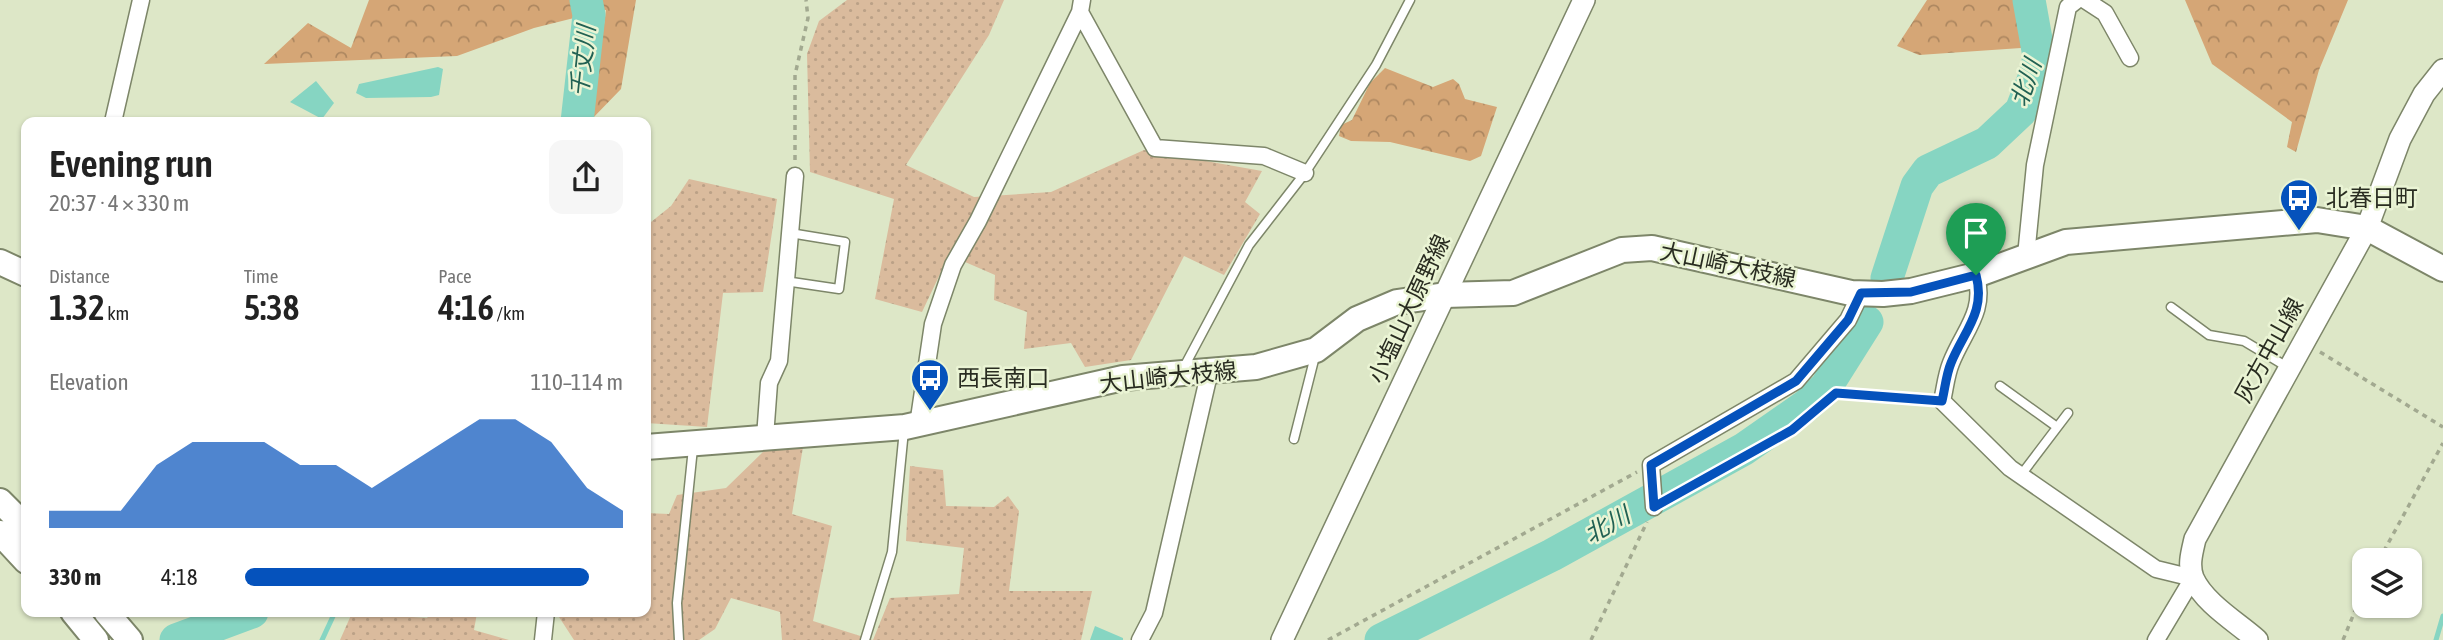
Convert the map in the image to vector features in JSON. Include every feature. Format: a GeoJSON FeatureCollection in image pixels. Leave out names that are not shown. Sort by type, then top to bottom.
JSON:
{"type":"FeatureCollection","features":[{"type":"Feature","properties":{"kind":"main road","name":"小塩山大原野線"},"geometry":{"type":"LineString","coordinates":[[1282,640],[1584,0]]}},
{"type":"Feature","properties":{"kind":"main road","name":"灰方中山線"},"geometry":{"type":"LineString","coordinates":[[2193,578],[2190,563],[2194,540],[2367,228],[2400,139],[2424,94],[2443,70]]}},
{"type":"Feature","properties":{"kind":"main road","name":"大山崎大枝線"},"geometry":{"type":"LineString","coordinates":[[651,447],[912,426],[1123,378],[1256,367],[1316,349],[1357,319],[1397,302],[1445,295],[1513,293],[1622,250],[1651,248],[1861,293],[1911,292],[1976,275],[2066,242],[2317,220],[2367,228],[2443,269]]}},
{"type":"Feature","properties":{"kind":"main road"},"geometry":{"type":"LineString","coordinates":[[0,262],[21,272]]}},
{"type":"Feature","properties":{"kind":"main road"},"geometry":{"type":"LineString","coordinates":[[0,501],[21,522]]}},
{"type":"Feature","properties":{"kind":"main road"},"geometry":{"type":"LineString","coordinates":[[0,533],[21,556]]}},
{"type":"Feature","properties":{"kind":"main road"},"geometry":{"type":"LineString","coordinates":[[2193,578],[2203,593],[2257,640]]}},
{"type":"Feature","properties":{"kind":"main road"},"geometry":{"type":"LineString","coordinates":[[77,617],[96,640]]}},
{"type":"Feature","properties":{"kind":"main road"},"geometry":{"type":"LineString","coordinates":[[110,617],[130,640]]}},
{"type":"Feature","properties":{"kind":"street"},"geometry":{"type":"LineString","coordinates":[[114,117],[141,0]]}},
{"type":"Feature","properties":{"kind":"street"},"geometry":{"type":"LineString","coordinates":[[2026,256],[2038,152],[2068,7],[2077,0]]}},
{"type":"Feature","properties":{"kind":"street"},"geometry":{"type":"LineString","coordinates":[[2085,0],[2105,13],[2130,58]]}},
{"type":"Feature","properties":{"kind":"street"},"geometry":{"type":"LineString","coordinates":[[1081,6],[1156,148],[1264,156],[1305,173]]}},
{"type":"Feature","properties":{"kind":"street"},"geometry":{"type":"LineString","coordinates":[[912,426],[933,324],[953,265],[978,221],[1081,6]]}},
{"type":"Feature","properties":{"kind":"street"},"geometry":{"type":"LineString","coordinates":[[765,437],[769,383],[779,361],[795,176]]}},
{"type":"Feature","properties":{"kind":"street"},"geometry":{"type":"LineString","coordinates":[[1976,275],[1982,294],[1970,329],[1951,363],[1942,401],[2021,475],[2156,569],[2193,578],[2156,640]]}},
{"type":"Feature","properties":{"kind":"street"},"geometry":{"type":"LineString","coordinates":[[1654,507],[1651,465],[1796,381],[1848,320],[1861,293]]}},
{"type":"Feature","properties":{"kind":"street"},"geometry":{"type":"LineString","coordinates":[[1140,640],[1154,612],[1210,370]]}},
{"type":"Feature","properties":{"kind":"street"},"geometry":{"type":"LineString","coordinates":[[543,640],[545,617]]}},
{"type":"Feature","properties":{"kind":"lane"},"geometry":{"type":"LineString","coordinates":[[1180,374],[1249,245],[1305,173],[1376,65],[1410,0]]}},
{"type":"Feature","properties":{"kind":"lane"},"geometry":{"type":"LineString","coordinates":[[784,281],[839,289],[845,242],[790,233]]}},
{"type":"Feature","properties":{"kind":"lane"},"geometry":{"type":"LineString","coordinates":[[2171,307],[2209,335],[2244,341],[2289,368]]}},
{"type":"Feature","properties":{"kind":"lane"},"geometry":{"type":"LineString","coordinates":[[1294,439],[1316,349]]}},
{"type":"Feature","properties":{"kind":"lane"},"geometry":{"type":"LineString","coordinates":[[2000,386],[2057,427]]}},
{"type":"Feature","properties":{"kind":"lane"},"geometry":{"type":"LineString","coordinates":[[2021,475],[2068,413]]}},
{"type":"Feature","properties":{"kind":"lane"},"geometry":{"type":"LineString","coordinates":[[865,640],[892,552],[912,426]]}},
{"type":"Feature","properties":{"kind":"lane"},"geometry":{"type":"LineString","coordinates":[[679,640],[677,603],[694,443]]}},
{"type":"Feature","properties":{"kind":"path"},"geometry":{"type":"LineString","coordinates":[[795,176],[794,75],[808,18],[806,0]]}},
{"type":"Feature","properties":{"kind":"path"},"geometry":{"type":"LineString","coordinates":[[2304,342],[2443,427]]}},
{"type":"Feature","properties":{"kind":"path"},"geometry":{"type":"LineString","coordinates":[[1591,640],[1654,507],[1792,430],[1836,393],[1942,401]]}},
{"type":"Feature","properties":{"kind":"path"},"geometry":{"type":"LineString","coordinates":[[2386,548],[2443,443]]}},
{"type":"Feature","properties":{"kind":"path"},"geometry":{"type":"LineString","coordinates":[[1328,640],[1651,465]]}},
{"type":"Feature","properties":{"kind":"path"},"geometry":{"type":"LineString","coordinates":[[2343,640],[2352,618]]}},
{"type":"Feature","properties":{"kind":"shaded area"},"geometry":{"type":"Polygon","coordinates":[[[847,0],[1004,0],[989,35],[906,165],[974,197],[1051,192],[1144,150],[1262,171],[1245,202],[1260,214],[1224,275],[1184,256],[1131,360],[1085,367],[1071,343],[1024,349],[1027,312],[994,300],[995,275],[949,255],[922,312],[875,299],[894,199],[810,172],[807,54],[819,21],[847,0]]]}},
{"type":"Feature","properties":{"kind":"shaded area"},"geometry":{"type":"Polygon","coordinates":[[[689,179],[777,199],[763,292],[723,293],[707,427],[651,423],[651,222],[671,206],[689,179]]]}},
{"type":"Feature","properties":{"kind":"shaded area"},"geometry":{"type":"Polygon","coordinates":[[[803,447],[792,514],[832,526],[813,621],[873,640],[782,640],[780,612],[731,598],[715,629],[699,640],[574,640],[559,617],[651,617],[651,513],[669,514],[677,495],[726,488],[766,449],[803,447]]]}},
{"type":"Feature","properties":{"kind":"shaded area"},"geometry":{"type":"Polygon","coordinates":[[[910,466],[943,470],[946,506],[994,507],[1008,496],[1019,511],[1009,591],[1092,591],[1081,640],[873,640],[890,598],[959,594],[964,548],[906,541],[910,466]]]}},
{"type":"Feature","properties":{"kind":"shaded area"},"geometry":{"type":"Polygon","coordinates":[[[350,617],[476,617],[474,630],[509,640],[340,640],[350,617]]]}},
{"type":"Feature","properties":{"kind":"green space"},"geometry":{"type":"Polygon","coordinates":[[[369,0],[636,0],[621,89],[594,117],[591,117],[606,10],[534,28],[457,56],[264,64],[308,23],[351,48],[369,0]]]}},
{"type":"Feature","properties":{"kind":"green space"},"geometry":{"type":"Polygon","coordinates":[[[1927,0],[2043,0],[2021,48],[1919,55],[1897,46],[1927,0]]]}},
{"type":"Feature","properties":{"kind":"green space"},"geometry":{"type":"Polygon","coordinates":[[[2185,0],[2348,0],[2319,70],[2296,152],[2287,147],[2292,122],[2212,64],[2185,0]]]}},
{"type":"Feature","properties":{"kind":"green space"},"geometry":{"type":"Polygon","coordinates":[[[1385,68],[1433,87],[1453,79],[1459,84],[1465,99],[1497,107],[1481,156],[1470,161],[1390,142],[1351,141],[1339,136],[1341,125],[1352,120],[1370,83],[1385,68]]]}},
{"type":"Feature","properties":{"kind":"water"},"geometry":{"type":"Polygon","coordinates":[[[438,67],[443,69],[439,95],[366,98],[356,93],[359,84],[438,67]]]}},
{"type":"Feature","properties":{"kind":"water"},"geometry":{"type":"Polygon","coordinates":[[[316,81],[334,103],[324,117],[318,117],[290,102],[316,81]]]}},
{"type":"Feature","properties":{"kind":"water"},"geometry":{"type":"Polygon","coordinates":[[[1095,626],[1123,638],[1123,640],[1090,640],[1095,626]]]}},
{"type":"Feature","properties":{"kind":"waterway","name":"千丈川"},"geometry":{"type":"LineString","coordinates":[[578,117],[589,15],[586,0]]}},
{"type":"Feature","properties":{"kind":"waterway","name":"北川"},"geometry":{"type":"LineString","coordinates":[[1887,278],[1917,186],[1928,171],[1987,143],[2021,111],[2036,73],[2039,56],[2029,0]]}},
{"type":"Feature","properties":{"kind":"waterway","name":"北川"},"geometry":{"type":"LineString","coordinates":[[1381,640],[1552,555],[1744,449],[1807,405],[1826,387],[1867,322]]}},
{"type":"Feature","properties":{"kind":"waterway"},"geometry":{"type":"LineString","coordinates":[[2436,640],[2443,616]]}},
{"type":"Feature","properties":{"kind":"waterway","name":"千丈川"},"geometry":{"type":"LineString","coordinates":[[176,640],[238,617]]}},
{"type":"Feature","properties":{"kind":"waterway"},"geometry":{"type":"LineString","coordinates":[[322,640],[333,617]]}},
{"type":"Feature","properties":{"kind":"place","name":"北春日町"},"geometry":{"type":"Point","coordinates":[2299,232]}},
{"type":"Feature","properties":{"kind":"place","name":"西長南口"},"geometry":{"type":"Point","coordinates":[930,412]}},
{"type":"Feature","properties":{"kind":"route"},"geometry":{"type":"LineString","coordinates":[[1976,275],[1982,294],[1970,329],[1951,363],[1942,401],[1836,393],[1792,430],[1654,507],[1651,465],[1796,381],[1848,320],[1861,293],[1883,295],[1911,292],[1976,275]]}}]}
